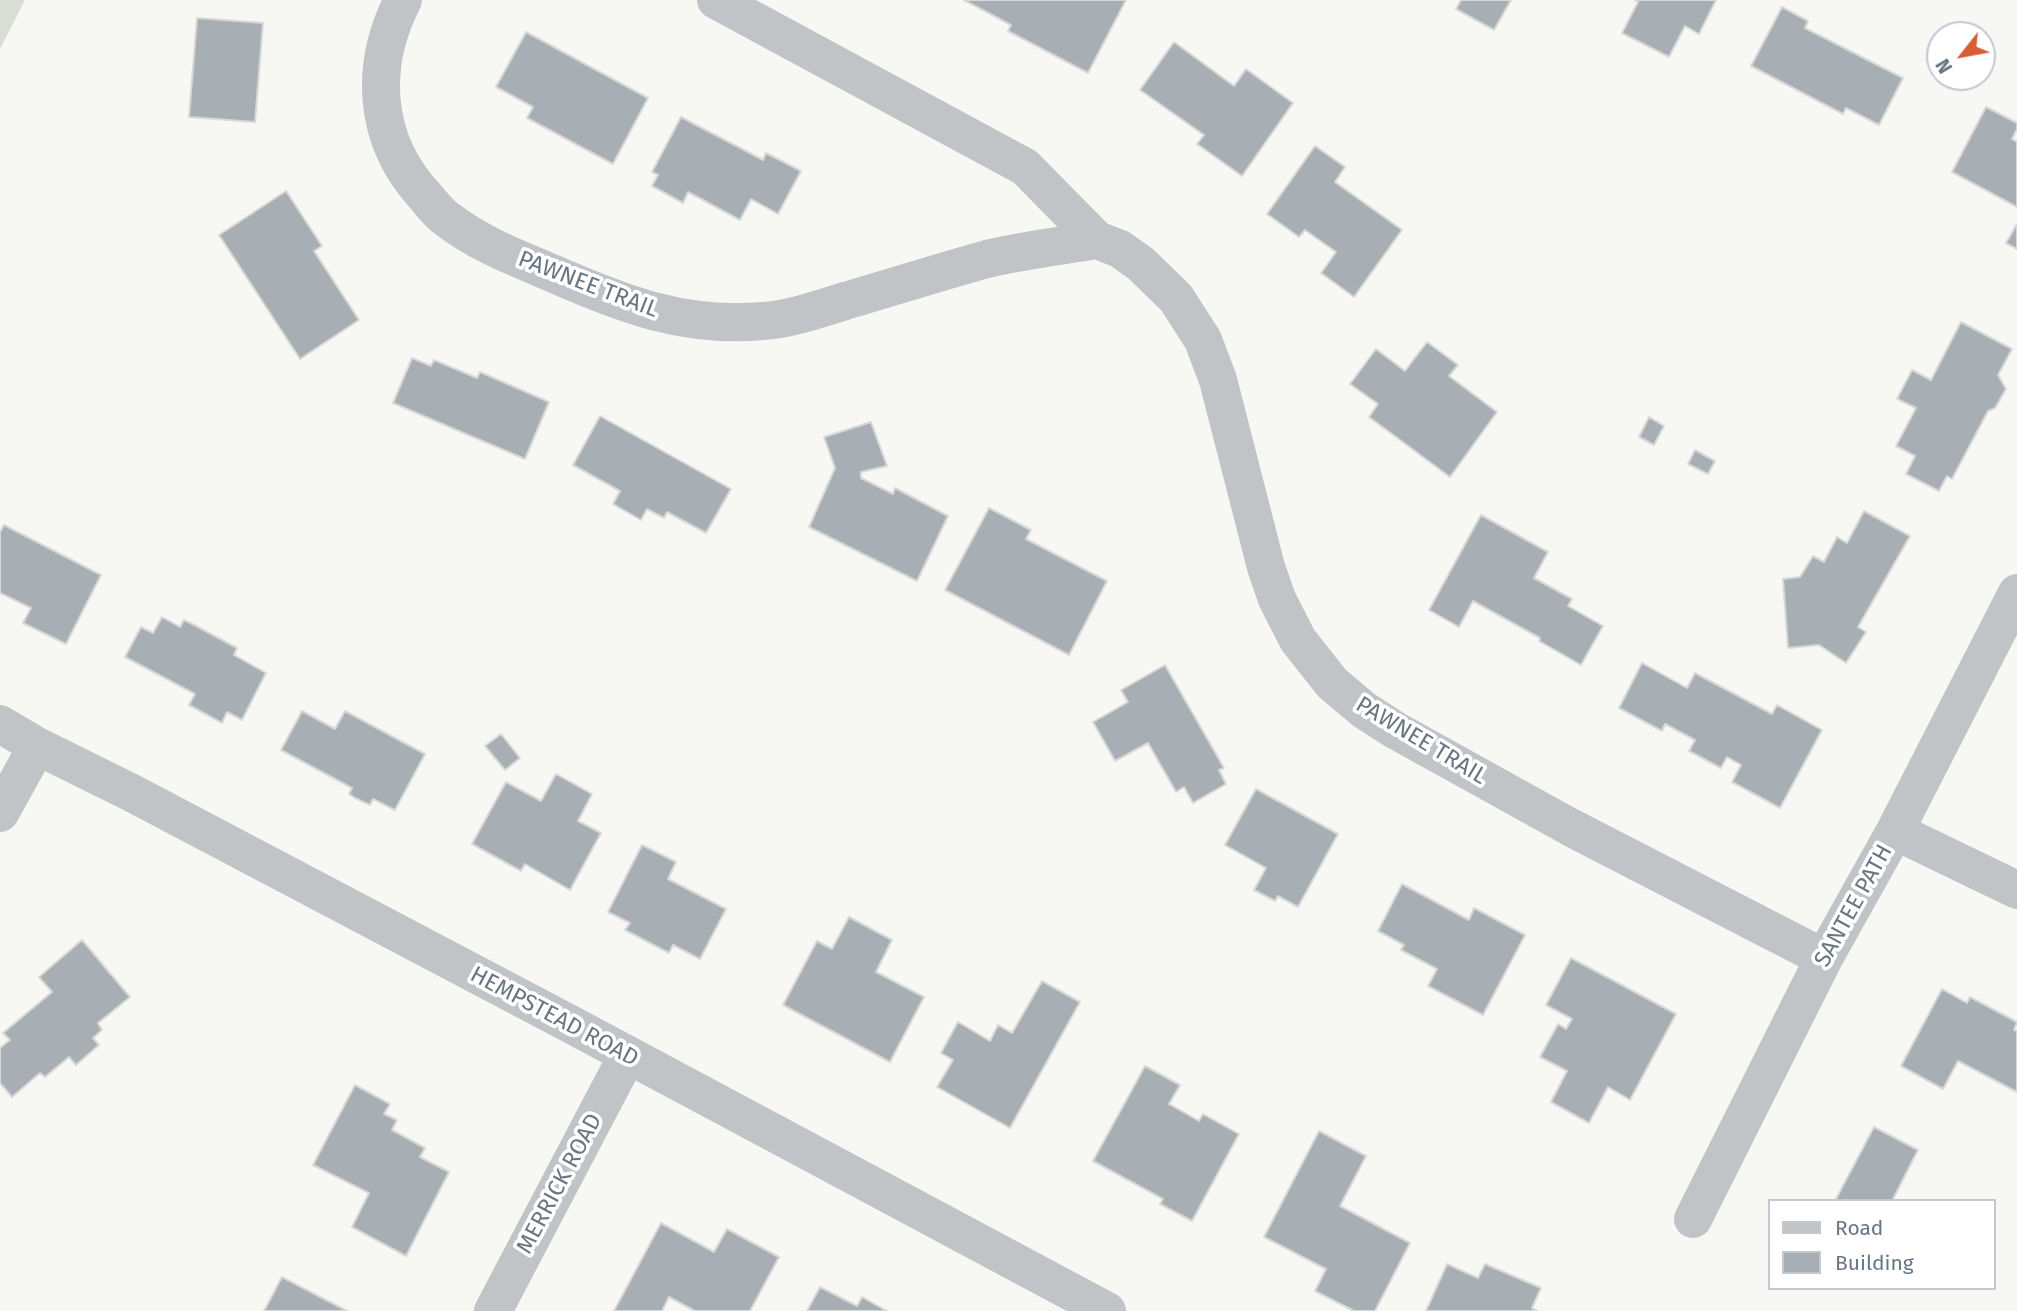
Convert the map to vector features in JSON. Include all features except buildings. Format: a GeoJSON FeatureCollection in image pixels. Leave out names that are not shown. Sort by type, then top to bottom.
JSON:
{"type":"FeatureCollection","features":[{"type":"Feature","properties":{"kind":"street","name":"PAWNEE TRAIL"},"geometry":{"type":"LineString","coordinates":[[403,0],[391,22],[384,46],[381,70],[382,111],[397,157],[413,184],[444,217],[483,243],[567,280],[650,312],[708,323],[765,321],[803,314],[990,258],[1097,240]]}},
{"type":"Feature","properties":{"kind":"street","name":"PAWNEE TRAIL"},"geometry":{"type":"LineString","coordinates":[[716,0],[1026,167],[1097,240],[1120,250],[1141,264],[1176,298],[1203,340],[1218,380],[1266,567],[1277,599],[1298,640],[1332,683],[1364,710],[1395,730],[1570,827],[1824,958]]}},
{"type":"Feature","properties":{"kind":"street","name":"SANTEE PATH"},"geometry":{"type":"LineString","coordinates":[[1692,1219],[1824,958],[1895,831],[2017,593]]}},
{"type":"Feature","properties":{"kind":"street","name":"HEMPSTEAD ROAD"},"geometry":{"type":"LineString","coordinates":[[0,724],[37,746],[132,793],[1107,1311]]}},
{"type":"Feature","properties":{"kind":"street"},"geometry":{"type":"LineString","coordinates":[[0,813],[37,746]]}},
{"type":"Feature","properties":{"kind":"street"},"geometry":{"type":"LineString","coordinates":[[1895,831],[2017,890]]}},
{"type":"Feature","properties":{"kind":"street","name":"MERRICK ROAD"},"geometry":{"type":"LineString","coordinates":[[493,1311],[627,1056]]}},
{"type":"Feature","properties":{"kind":"shaded area"},"geometry":{"type":"Polygon","coordinates":[[[0,0],[25,0],[0,49],[0,0]]]}}]}
